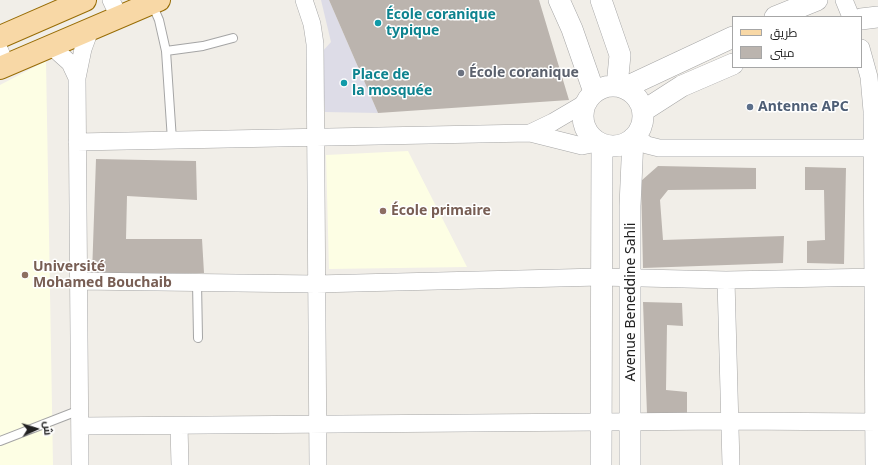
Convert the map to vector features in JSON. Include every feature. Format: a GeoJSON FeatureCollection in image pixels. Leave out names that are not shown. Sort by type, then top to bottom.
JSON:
{"type":"FeatureCollection","features":[{"type":"Feature","properties":{"kind":"main road"},"geometry":{"type":"LineString","coordinates":[[0,37],[85,0]]}},
{"type":"Feature","properties":{"kind":"main road"},"geometry":{"type":"LineString","coordinates":[[2,62],[51,46],[90,30],[115,9],[156,1]]}},
{"type":"Feature","properties":{"kind":"street"},"geometry":{"type":"LineString","coordinates":[[304,0],[312,24],[314,39],[318,465]]}},
{"type":"Feature","properties":{"kind":"street"},"geometry":{"type":"LineString","coordinates":[[559,0],[572,29],[590,97],[584,108],[584,123],[586,130],[599,142],[615,146],[628,142],[634,137],[642,124],[643,111],[636,97],[620,87]]}},
{"type":"Feature","properties":{"kind":"street"},"geometry":{"type":"LineString","coordinates":[[601,0],[620,55],[620,87]]}},
{"type":"Feature","properties":{"kind":"street"},"geometry":{"type":"LineString","coordinates":[[777,16],[817,0]]}},
{"type":"Feature","properties":{"kind":"street"},"geometry":{"type":"LineString","coordinates":[[844,0],[851,16]]}},
{"type":"Feature","properties":{"kind":"street"},"geometry":{"type":"LineString","coordinates":[[862,19],[878,17]]}},
{"type":"Feature","properties":{"kind":"street"},"geometry":{"type":"LineString","coordinates":[[80,465],[77,78],[83,49],[90,30]]}},
{"type":"Feature","properties":{"kind":"street"},"geometry":{"type":"LineString","coordinates":[[530,133],[553,122],[605,87],[620,87],[732,37]]}},
{"type":"Feature","properties":{"kind":"street"},"geometry":{"type":"LineString","coordinates":[[51,46],[64,57],[77,78]]}},
{"type":"Feature","properties":{"kind":"street"},"geometry":{"type":"LineString","coordinates":[[862,53],[871,94],[875,148],[876,422],[874,465]]}},
{"type":"Feature","properties":{"kind":"street"},"geometry":{"type":"LineString","coordinates":[[643,111],[682,86],[732,64]]}},
{"type":"Feature","properties":{"kind":"street"},"geometry":{"type":"LineString","coordinates":[[77,142],[530,133],[582,146],[599,142]]}},
{"type":"Feature","properties":{"kind":"street"},"geometry":{"type":"LineString","coordinates":[[634,137],[647,145],[659,148],[875,148]]}},
{"type":"Feature","properties":{"kind":"street","name":"Avenue Beneddine Sahli"},"geometry":{"type":"LineString","coordinates":[[630,465],[631,189],[634,137]]}},
{"type":"Feature","properties":{"kind":"street"},"geometry":{"type":"LineString","coordinates":[[599,142],[601,465]]}},
{"type":"Feature","properties":{"kind":"street"},"geometry":{"type":"LineString","coordinates":[[78,281],[316,284],[600,277],[726,280],[875,277]]}},
{"type":"Feature","properties":{"kind":"street"},"geometry":{"type":"LineString","coordinates":[[726,280],[731,465]]}},
{"type":"Feature","properties":{"kind":"street"},"geometry":{"type":"LineString","coordinates":[[80,418],[179,426],[730,421],[876,422]]}},
{"type":"Feature","properties":{"kind":"street"},"geometry":{"type":"LineString","coordinates":[[179,426],[180,465]]}},
{"type":"Feature","properties":{"kind":"lane"},"geometry":{"type":"LineString","coordinates":[[156,1],[166,51],[172,140]]}},
{"type":"Feature","properties":{"kind":"lane"},"geometry":{"type":"LineString","coordinates":[[166,51],[203,46],[233,38]]}},
{"type":"Feature","properties":{"kind":"lane"},"geometry":{"type":"LineString","coordinates":[[197,282],[198,338]]}},
{"type":"Feature","properties":{"kind":"lane"},"geometry":{"type":"LineString","coordinates":[[0,441],[80,418]]}},
{"type":"Feature","properties":{"kind":"shaded area","name":"Place de la mosquée"},"geometry":{"type":"Polygon","coordinates":[[[321,0],[329,0],[378,113],[325,112],[321,53],[331,42],[321,0]]]}},
{"type":"Feature","properties":{"kind":"shaded area","name":"Université Mohamed Bouchaib"},"geometry":{"type":"Polygon","coordinates":[[[46,61],[53,465],[0,465],[0,85],[46,61]]]}},
{"type":"Feature","properties":{"kind":"shaded area","name":"École primaire"},"geometry":{"type":"Polygon","coordinates":[[[408,151],[467,267],[329,269],[326,155],[408,151]]]}},
{"type":"Feature","properties":{"kind":"building","name":"École coranique"},"geometry":{"type":"Polygon","coordinates":[[[329,0],[539,0],[569,100],[378,113],[329,0]]]}},
{"type":"Feature","properties":{"kind":"building"},"geometry":{"type":"Polygon","coordinates":[[[96,159],[196,161],[197,200],[127,196],[126,239],[202,239],[204,273],[92,274],[96,159]]]}},
{"type":"Feature","properties":{"kind":"building"},"geometry":{"type":"Polygon","coordinates":[[[658,166],[756,168],[756,189],[668,190],[660,200],[663,240],[784,236],[783,263],[643,268],[641,181],[658,166]]]}},
{"type":"Feature","properties":{"kind":"building"},"geometry":{"type":"Polygon","coordinates":[[[805,167],[846,168],[844,264],[807,263],[807,241],[825,240],[824,190],[805,190],[805,167]]]}},
{"type":"Feature","properties":{"kind":"building"},"geometry":{"type":"Polygon","coordinates":[[[643,302],[682,303],[683,326],[667,325],[666,390],[687,392],[687,415],[647,414],[643,302]]]}},
{"type":"Feature","properties":{"kind":"place","name":"École coranique typique"},"geometry":{"type":"Point","coordinates":[378,23]}},
{"type":"Feature","properties":{"kind":"place","name":"École coranique"},"geometry":{"type":"Point","coordinates":[461,73]}},
{"type":"Feature","properties":{"kind":"place","name":"Place de la mosquée"},"geometry":{"type":"Point","coordinates":[344,83]}},
{"type":"Feature","properties":{"kind":"place","name":"Antenne APC"},"geometry":{"type":"Point","coordinates":[750,107]}},
{"type":"Feature","properties":{"kind":"place","name":"École primaire"},"geometry":{"type":"Point","coordinates":[383,211]}},
{"type":"Feature","properties":{"kind":"place","name":"Université Mohamed Bouchaib"},"geometry":{"type":"Point","coordinates":[25,275]}}]}
